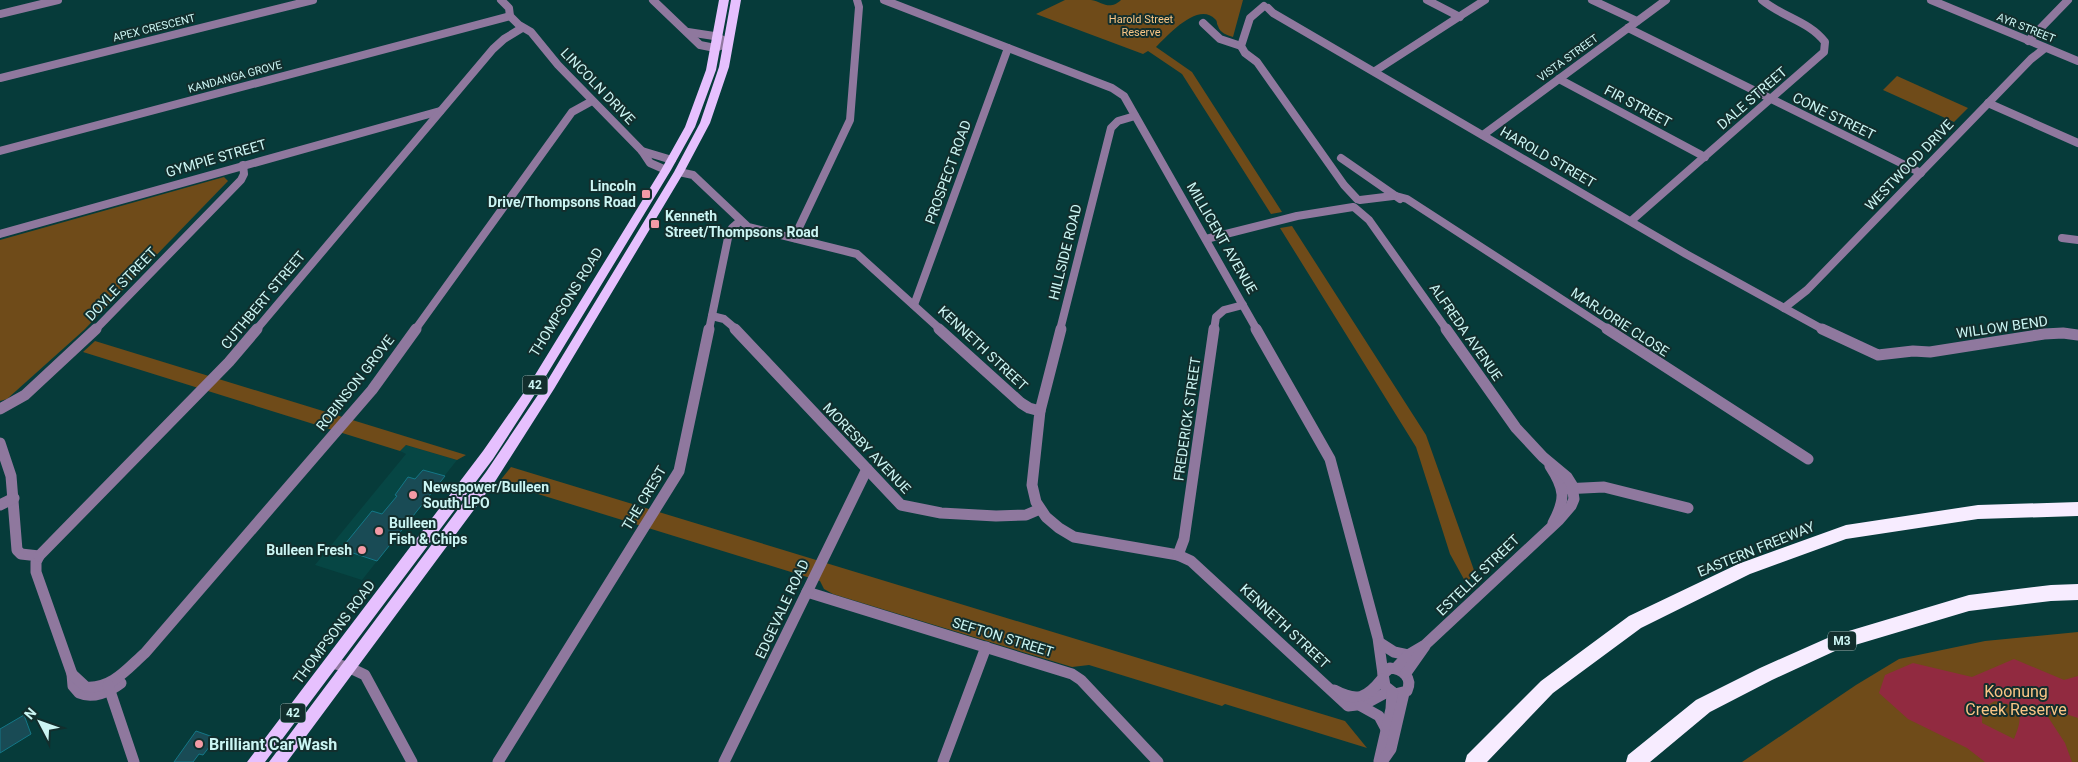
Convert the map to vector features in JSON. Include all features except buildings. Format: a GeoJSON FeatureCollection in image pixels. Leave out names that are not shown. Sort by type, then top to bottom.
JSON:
{"type":"FeatureCollection","features":[{"type":"Feature","properties":{"kind":"highway","name":"EASTERN FREEWAY"},"geometry":{"type":"LineString","coordinates":[[1474,762],[1546,687],[1635,622],[1744,570],[1846,532],[1978,512],[2078,509]]}},
{"type":"Feature","properties":{"kind":"highway","name":"M3"},"geometry":{"type":"LineString","coordinates":[[1635,762],[1702,706],[1832,644],[1969,603],[2052,593],[2078,592]]}},
{"type":"Feature","properties":{"kind":"main road","name":"THOMPSONS ROAD"},"geometry":{"type":"LineString","coordinates":[[255,762],[488,455],[531,391],[669,165],[690,127],[702,100],[715,48],[724,0]]}},
{"type":"Feature","properties":{"kind":"main road","name":"THOMPSONS ROAD"},"geometry":{"type":"LineString","coordinates":[[277,762],[504,457],[550,386],[679,172],[711,108],[719,86],[736,0]]}},
{"type":"Feature","properties":{"kind":"main road"},"geometry":{"type":"LineString","coordinates":[[669,165],[679,172]]}},
{"type":"Feature","properties":{"kind":"street"},"geometry":{"type":"LineString","coordinates":[[0,14],[58,0]]}},
{"type":"Feature","properties":{"kind":"street","name":"APEX CRESCENT"},"geometry":{"type":"LineString","coordinates":[[0,78],[313,0]]}},
{"type":"Feature","properties":{"kind":"street","name":"LINCOLN DRIVE"},"geometry":{"type":"LineString","coordinates":[[496,0],[504,10],[506,17],[518,29],[536,40],[594,103],[642,151],[650,163],[669,165]]}},
{"type":"Feature","properties":{"kind":"street","name":"LINCOLN DRIVE"},"geometry":{"type":"LineString","coordinates":[[501,0],[509,8],[506,17]]}},
{"type":"Feature","properties":{"kind":"street"},"geometry":{"type":"LineString","coordinates":[[653,0],[700,45],[715,48],[728,43]]}},
{"type":"Feature","properties":{"kind":"street","name":"MILLICENT AVENUE"},"geometry":{"type":"LineString","coordinates":[[884,0],[1116,90],[1124,96],[1330,459],[1379,640],[1392,673]]}},
{"type":"Feature","properties":{"kind":"street"},"geometry":{"type":"LineString","coordinates":[[1427,0],[1460,17]]}},
{"type":"Feature","properties":{"kind":"street"},"geometry":{"type":"LineString","coordinates":[[1375,71],[1485,0]]}},
{"type":"Feature","properties":{"kind":"street"},"geometry":{"type":"LineString","coordinates":[[1592,0],[1637,21]]}},
{"type":"Feature","properties":{"kind":"street","name":"VISTA STREET"},"geometry":{"type":"LineString","coordinates":[[1483,134],[1666,0]]}},
{"type":"Feature","properties":{"kind":"street","name":"DALE STREET"},"geometry":{"type":"LineString","coordinates":[[1631,221],[1822,55],[1826,46],[1816,31],[1777,11],[1762,0]]}},
{"type":"Feature","properties":{"kind":"street","name":"AYR STREET"},"geometry":{"type":"LineString","coordinates":[[1927,0],[2078,61]]}},
{"type":"Feature","properties":{"kind":"street"},"geometry":{"type":"LineString","coordinates":[[2028,41],[2068,0]]}},
{"type":"Feature","properties":{"kind":"street"},"geometry":{"type":"LineString","coordinates":[[794,238],[850,120],[859,2]]}},
{"type":"Feature","properties":{"kind":"street"},"geometry":{"type":"LineString","coordinates":[[1241,46],[1248,20],[1253,12],[1262,4]]}},
{"type":"Feature","properties":{"kind":"street","name":"HAROLD STREET"},"geometry":{"type":"LineString","coordinates":[[1262,4],[1273,13],[1788,310]]}},
{"type":"Feature","properties":{"kind":"street","name":"KANDANGA GROVE"},"geometry":{"type":"LineString","coordinates":[[0,151],[506,17]]}},
{"type":"Feature","properties":{"kind":"street","name":"ALFREDA AVENUE"},"geometry":{"type":"LineString","coordinates":[[1203,23],[1226,42],[1241,46],[1245,53],[1257,62],[1516,428],[1544,457],[1568,488]]}},
{"type":"Feature","properties":{"kind":"street","name":"CONE STREET"},"geometry":{"type":"LineString","coordinates":[[1628,28],[1921,173]]}},
{"type":"Feature","properties":{"kind":"street","name":"CUTHBERT STREET"},"geometry":{"type":"LineString","coordinates":[[39,556],[229,362],[493,49],[518,29]]}},
{"type":"Feature","properties":{"kind":"street"},"geometry":{"type":"LineString","coordinates":[[688,32],[717,37],[728,43]]}},
{"type":"Feature","properties":{"kind":"street","name":"WESTWOOD DRIVE"},"geometry":{"type":"LineString","coordinates":[[1788,310],[2042,47]]}},
{"type":"Feature","properties":{"kind":"street","name":"PROSPECT ROAD"},"geometry":{"type":"LineString","coordinates":[[914,305],[1008,48]]}},
{"type":"Feature","properties":{"kind":"street","name":"FIR STREET"},"geometry":{"type":"LineString","coordinates":[[1559,79],[1705,157]]}},
{"type":"Feature","properties":{"kind":"street","name":"ROBINSON GROVE"},"geometry":{"type":"LineString","coordinates":[[108,688],[131,673],[144,653],[372,390],[571,117],[594,103]]}},
{"type":"Feature","properties":{"kind":"street"},"geometry":{"type":"LineString","coordinates":[[1988,103],[2078,143]]}},
{"type":"Feature","properties":{"kind":"street","name":"GYMPIE STREET"},"geometry":{"type":"LineString","coordinates":[[0,234],[440,111]]}},
{"type":"Feature","properties":{"kind":"street","name":"HILLSIDE ROAD"},"geometry":{"type":"LineString","coordinates":[[1040,411],[1111,128],[1118,121],[1135,116]]}},
{"type":"Feature","properties":{"kind":"street","name":"MARJORIE CLOSE"},"geometry":{"type":"LineString","coordinates":[[1341,158],[1381,184],[1395,196],[1416,207],[1808,459]]}},
{"type":"Feature","properties":{"kind":"street","name":"DOYLE STREET"},"geometry":{"type":"LineString","coordinates":[[0,416],[15,407],[25,395],[94,332],[233,187],[238,177],[239,166]]}},
{"type":"Feature","properties":{"kind":"street","name":"KENNETH STREET"},"geometry":{"type":"LineString","coordinates":[[679,172],[693,175],[740,221],[752,228],[857,254],[1022,404],[1040,411],[1032,485],[1033,498],[1040,509],[1061,529],[1074,537],[1178,555],[1196,564],[1329,687],[1337,697],[1348,706],[1361,706]]}},
{"type":"Feature","properties":{"kind":"street"},"geometry":{"type":"LineString","coordinates":[[1204,237],[1382,197],[1395,196]]}},
{"type":"Feature","properties":{"kind":"street","name":"THE CREST"},"geometry":{"type":"LineString","coordinates":[[498,762],[679,471],[728,238],[732,228],[740,221]]}},
{"type":"Feature","properties":{"kind":"street"},"geometry":{"type":"LineString","coordinates":[[2062,238],[2078,240]]}},
{"type":"Feature","properties":{"kind":"street","name":"FREDERICK STREET"},"geometry":{"type":"LineString","coordinates":[[1178,555],[1184,539],[1216,317],[1224,310],[1243,305]]}},
{"type":"Feature","properties":{"kind":"street","name":"WILLOW BEND"},"geometry":{"type":"LineString","coordinates":[[1788,310],[1861,352],[1882,360],[1918,356],[1930,352],[2044,334],[2063,333],[2078,335]]}},
{"type":"Feature","properties":{"kind":"street","name":"MORESBY AVENUE"},"geometry":{"type":"LineString","coordinates":[[712,316],[724,319],[730,323],[896,502],[916,510],[1018,516],[1028,515],[1040,509]]}},
{"type":"Feature","properties":{"kind":"street","name":"DOYLE STREET"},"geometry":{"type":"LineString","coordinates":[[0,409],[25,395]]}},
{"type":"Feature","properties":{"kind":"street"},"geometry":{"type":"LineString","coordinates":[[0,443],[10,470],[14,498],[17,550],[21,554],[39,556],[36,562],[36,572],[72,674],[74,688],[79,694],[92,696],[108,688],[134,762]]}},
{"type":"Feature","properties":{"kind":"street","name":"EDGEVALE ROAD"},"geometry":{"type":"LineString","coordinates":[[724,762],[867,469]]}},
{"type":"Feature","properties":{"kind":"street"},"geometry":{"type":"LineString","coordinates":[[1568,488],[1604,487],[1617,489],[1688,508]]}},
{"type":"Feature","properties":{"kind":"street","name":"ESTELLE STREET"},"geometry":{"type":"LineString","coordinates":[[1392,673],[1425,645],[1570,510],[1574,497],[1568,488]]}},
{"type":"Feature","properties":{"kind":"street"},"geometry":{"type":"LineString","coordinates":[[0,505],[14,498]]}},
{"type":"Feature","properties":{"kind":"street","name":"SEFTON STREET"},"geometry":{"type":"LineString","coordinates":[[807,592],[1076,676],[1158,762]]}},
{"type":"Feature","properties":{"kind":"street"},"geometry":{"type":"LineString","coordinates":[[1379,640],[1394,652],[1408,656]]}},
{"type":"Feature","properties":{"kind":"street","name":"ESTELLE STREET"},"geometry":{"type":"LineString","coordinates":[[1392,673],[1408,656],[1425,645]]}},
{"type":"Feature","properties":{"kind":"street"},"geometry":{"type":"LineString","coordinates":[[943,762],[986,647]]}},
{"type":"Feature","properties":{"kind":"street"},"geometry":{"type":"LineString","coordinates":[[331,663],[362,672],[412,762]]}},
{"type":"Feature","properties":{"kind":"street"},"geometry":{"type":"LineString","coordinates":[[1361,706],[1410,684],[1392,673]]}},
{"type":"Feature","properties":{"kind":"street"},"geometry":{"type":"LineString","coordinates":[[1380,762],[1391,749],[1395,692],[1392,673]]}},
{"type":"Feature","properties":{"kind":"street","name":"KENNETH STREET"},"geometry":{"type":"LineString","coordinates":[[1329,687],[1347,696],[1360,698],[1370,693],[1392,673]]}},
{"type":"Feature","properties":{"kind":"street"},"geometry":{"type":"LineString","coordinates":[[1380,762],[1395,692]]}},
{"type":"Feature","properties":{"kind":"street"},"geometry":{"type":"LineString","coordinates":[[1361,706],[1379,716],[1387,731]]}},
{"type":"Feature","properties":{"kind":"shaded area"},"geometry":{"type":"Polygon","coordinates":[[[406,445],[457,460],[362,580],[315,565],[406,454],[400,451],[406,445]]]}},
{"type":"Feature","properties":{"kind":"shaded area"},"geometry":{"type":"Polygon","coordinates":[[[2014,659],[2064,680],[2078,676],[2078,718],[2066,714],[2046,714],[2065,743],[2072,762],[1985,762],[1967,748],[1908,719],[1879,693],[1885,675],[1913,663],[1972,677],[2014,659]],[[1995,701],[1982,708],[1982,723],[2014,739],[2020,718],[2015,706],[1995,701]]]}},
{"type":"Feature","properties":{"kind":"green space","name":"Harold Street Reserve"},"geometry":{"type":"Polygon","coordinates":[[[1065,0],[1091,0],[1106,5],[1113,5],[1121,0],[1243,0],[1233,37],[1220,30],[1215,19],[1208,15],[1200,14],[1183,22],[1156,47],[1192,72],[1282,212],[1271,214],[1182,74],[1148,51],[1143,54],[1036,14],[1065,0]]]}},
{"type":"Feature","properties":{"kind":"green space"},"geometry":{"type":"Polygon","coordinates":[[[1897,76],[1968,108],[1954,122],[1883,90],[1897,76]]]}},
{"type":"Feature","properties":{"kind":"green space"},"geometry":{"type":"Polygon","coordinates":[[[224,177],[228,181],[84,330],[7,399],[0,401],[0,240],[224,177]]]}},
{"type":"Feature","properties":{"kind":"green space"},"geometry":{"type":"Polygon","coordinates":[[[1292,226],[1426,435],[1475,573],[1466,583],[1450,554],[1416,447],[1280,228],[1292,226]]]}},
{"type":"Feature","properties":{"kind":"green space"},"geometry":{"type":"Polygon","coordinates":[[[95,341],[466,455],[457,460],[406,445],[400,451],[83,352],[95,341]]]}},
{"type":"Feature","properties":{"kind":"green space"},"geometry":{"type":"Polygon","coordinates":[[[511,467],[1345,721],[1367,748],[1225,704],[1222,706],[1089,665],[1072,667],[833,594],[824,589],[820,581],[499,482],[511,467]]]}},
{"type":"Feature","properties":{"kind":"green space","name":"Koonung Creek Reserve"},"geometry":{"type":"Polygon","coordinates":[[[2078,632],[2078,762],[1742,762],[1856,685],[1899,659],[1985,641],[2078,632]]]}},
{"type":"Feature","properties":{"kind":"place","name":"Lincoln Drive/Thompsons Road"},"geometry":{"type":"Point","coordinates":[646,194]}},
{"type":"Feature","properties":{"kind":"place","name":"Kenneth Street/Thompsons Road"},"geometry":{"type":"Point","coordinates":[655,224]}},
{"type":"Feature","properties":{"kind":"place","name":"Newspower/Bulleen South LPO"},"geometry":{"type":"Point","coordinates":[413,495]}},
{"type":"Feature","properties":{"kind":"place","name":"Bulleen Fish & Chips"},"geometry":{"type":"Point","coordinates":[379,531]}},
{"type":"Feature","properties":{"kind":"place","name":"Bulleen Fresh"},"geometry":{"type":"Point","coordinates":[362,550]}},
{"type":"Feature","properties":{"kind":"place","name":"Brilliant Car Wash"},"geometry":{"type":"Point","coordinates":[199,744]}}]}
